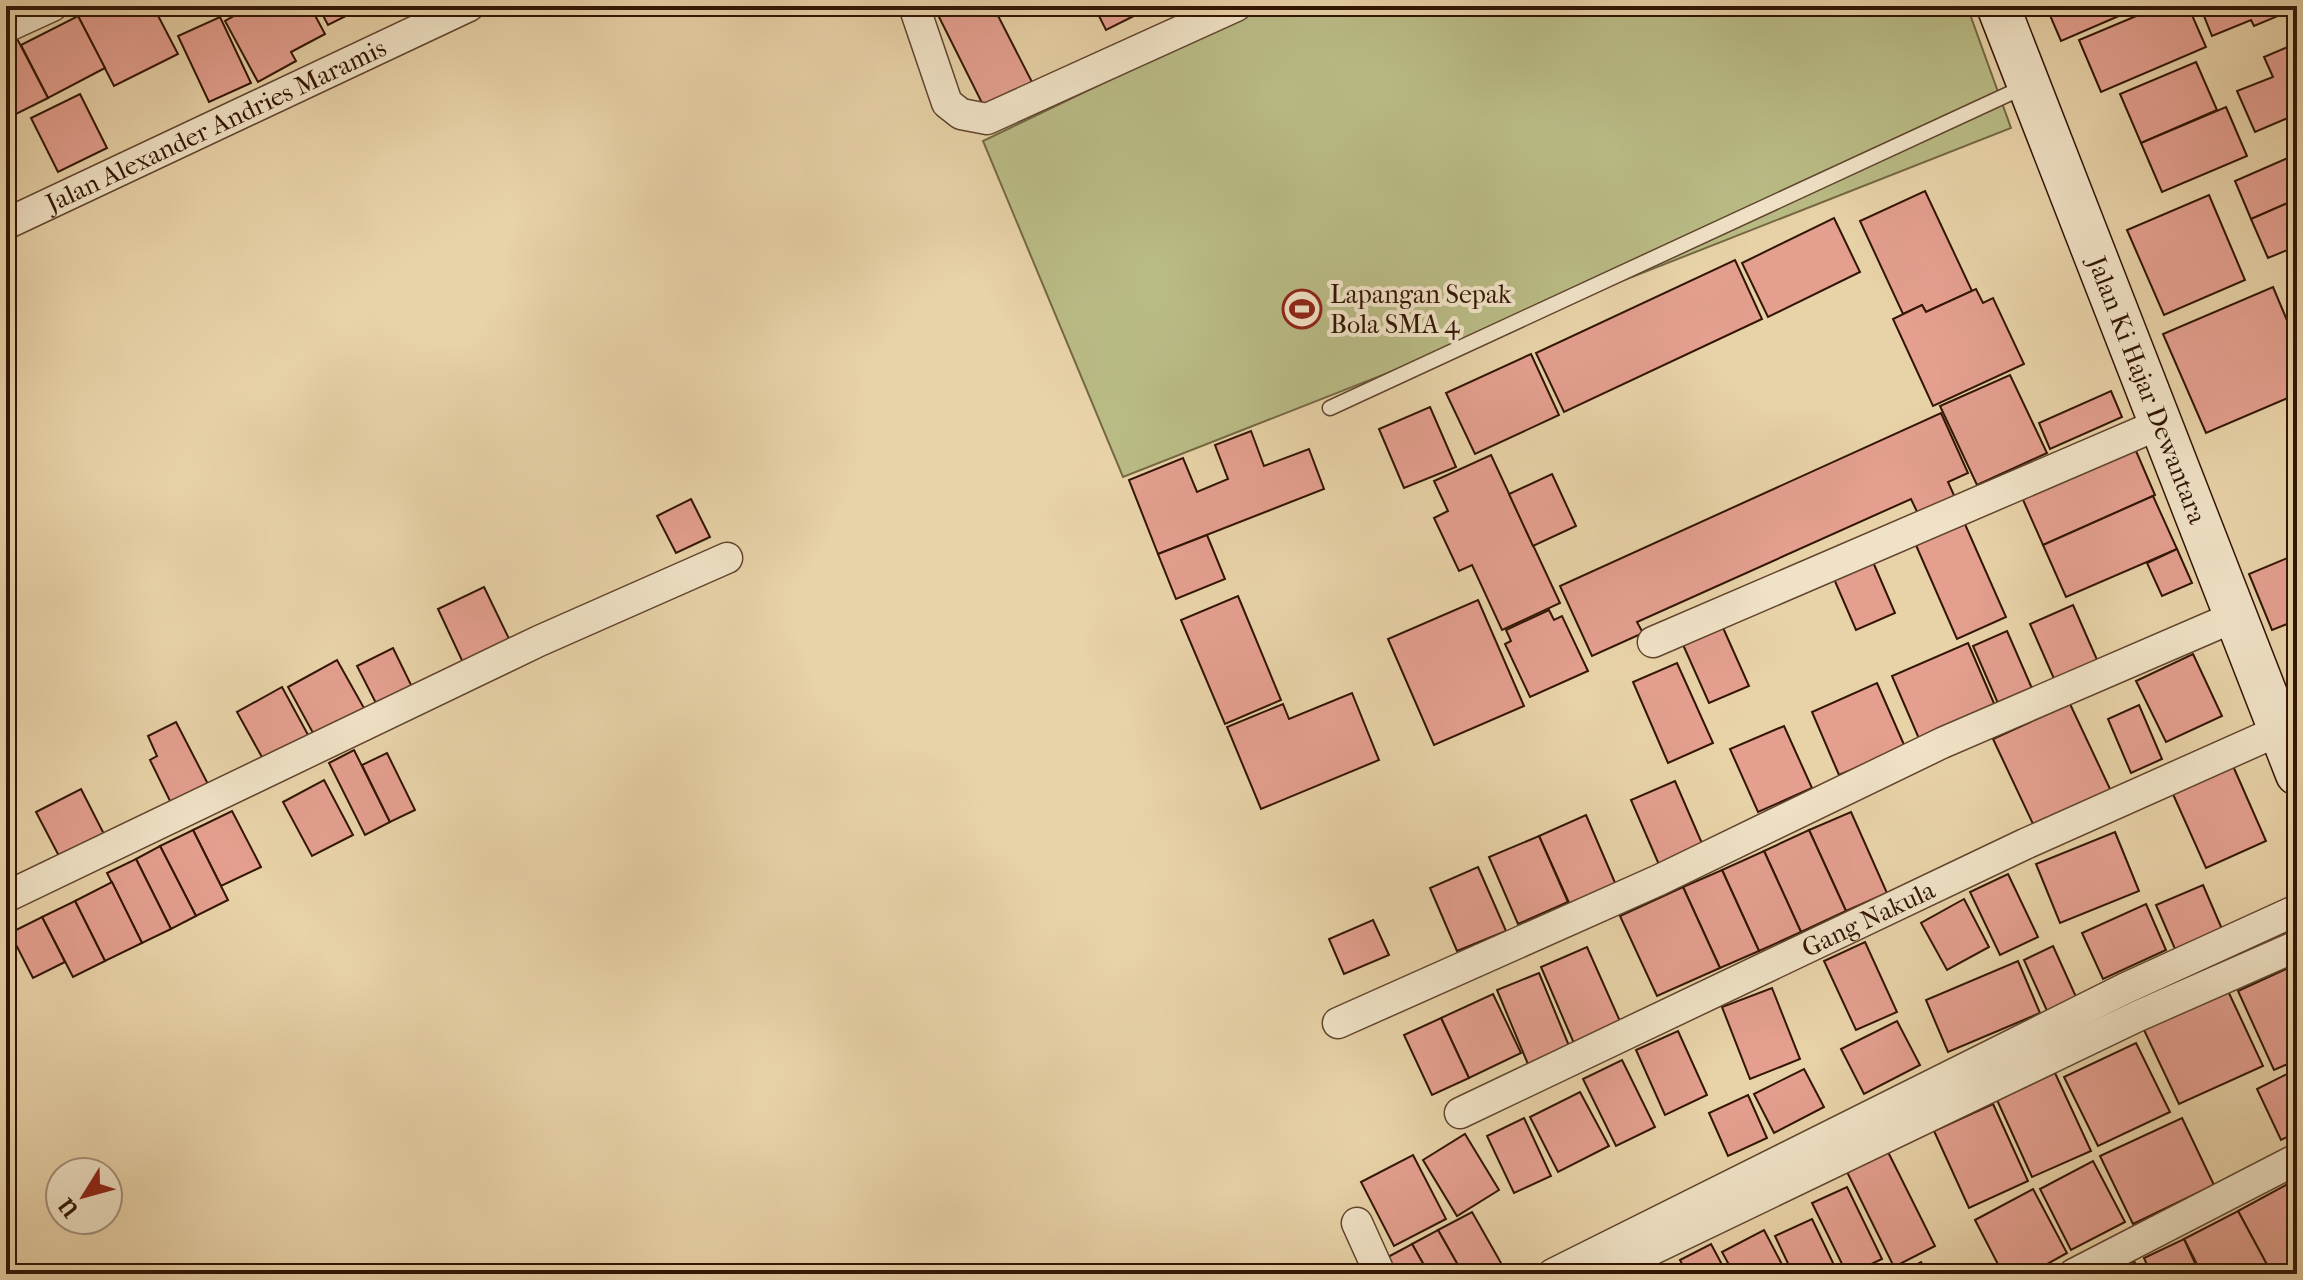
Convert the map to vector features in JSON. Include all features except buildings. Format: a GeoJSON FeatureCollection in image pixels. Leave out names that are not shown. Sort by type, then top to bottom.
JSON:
{"type":"FeatureCollection","features":[{"type":"Feature","properties":{"kind":"main road","name":"Jalan Ki Hajar Dewantara"},"geometry":{"type":"LineString","coordinates":[[1998,6],[2297,774]]}},
{"type":"Feature","properties":{"kind":"street"},"geometry":{"type":"LineString","coordinates":[[6,27],[52,6]]}},
{"type":"Feature","properties":{"kind":"street","name":"Jalan Alexander Andries Maramis"},"geometry":{"type":"LineString","coordinates":[[6,224],[469,6]]}},
{"type":"Feature","properties":{"kind":"street"},"geometry":{"type":"LineString","coordinates":[[914,6],[947,103],[961,114],[987,119],[1236,6]]}},
{"type":"Feature","properties":{"kind":"street"},"geometry":{"type":"LineString","coordinates":[[1653,642],[2162,423]]}},
{"type":"Feature","properties":{"kind":"street"},"geometry":{"type":"LineString","coordinates":[[6,897],[539,641],[727,558]]}},
{"type":"Feature","properties":{"kind":"street"},"geometry":{"type":"LineString","coordinates":[[1338,1023],[1659,880],[1942,743],[2234,617]]}},
{"type":"Feature","properties":{"kind":"street","name":"Gang Nakula"},"geometry":{"type":"LineString","coordinates":[[1460,1113],[2025,844],[2278,731]]}},
{"type":"Feature","properties":{"kind":"street"},"geometry":{"type":"LineString","coordinates":[[1601,1274],[1711,1207],[2126,988],[2297,910]]}},
{"type":"Feature","properties":{"kind":"street"},"geometry":{"type":"LineString","coordinates":[[1553,1274],[1711,1207],[2297,946]]}},
{"type":"Feature","properties":{"kind":"street"},"geometry":{"type":"LineString","coordinates":[[2126,988],[2138,1016]]}},
{"type":"Feature","properties":{"kind":"street"},"geometry":{"type":"LineString","coordinates":[[2074,1274],[2297,1159]]}},
{"type":"Feature","properties":{"kind":"street"},"geometry":{"type":"LineString","coordinates":[[1357,1223],[1380,1274]]}},
{"type":"Feature","properties":{"kind":"lane"},"geometry":{"type":"LineString","coordinates":[[1330,408],[2029,85]]}},
{"type":"Feature","properties":{"kind":"green space","name":"Lapangan Sepak Bola SMA 4"},"geometry":{"type":"Polygon","coordinates":[[[1263,6],[1967,6],[2011,128],[1123,477],[983,141],[1263,6]]]}},
{"type":"Feature","properties":{"kind":"place","name":"Lapangan Sepak Bola SMA 4"},"geometry":{"type":"Point","coordinates":[1302,309]}}]}
